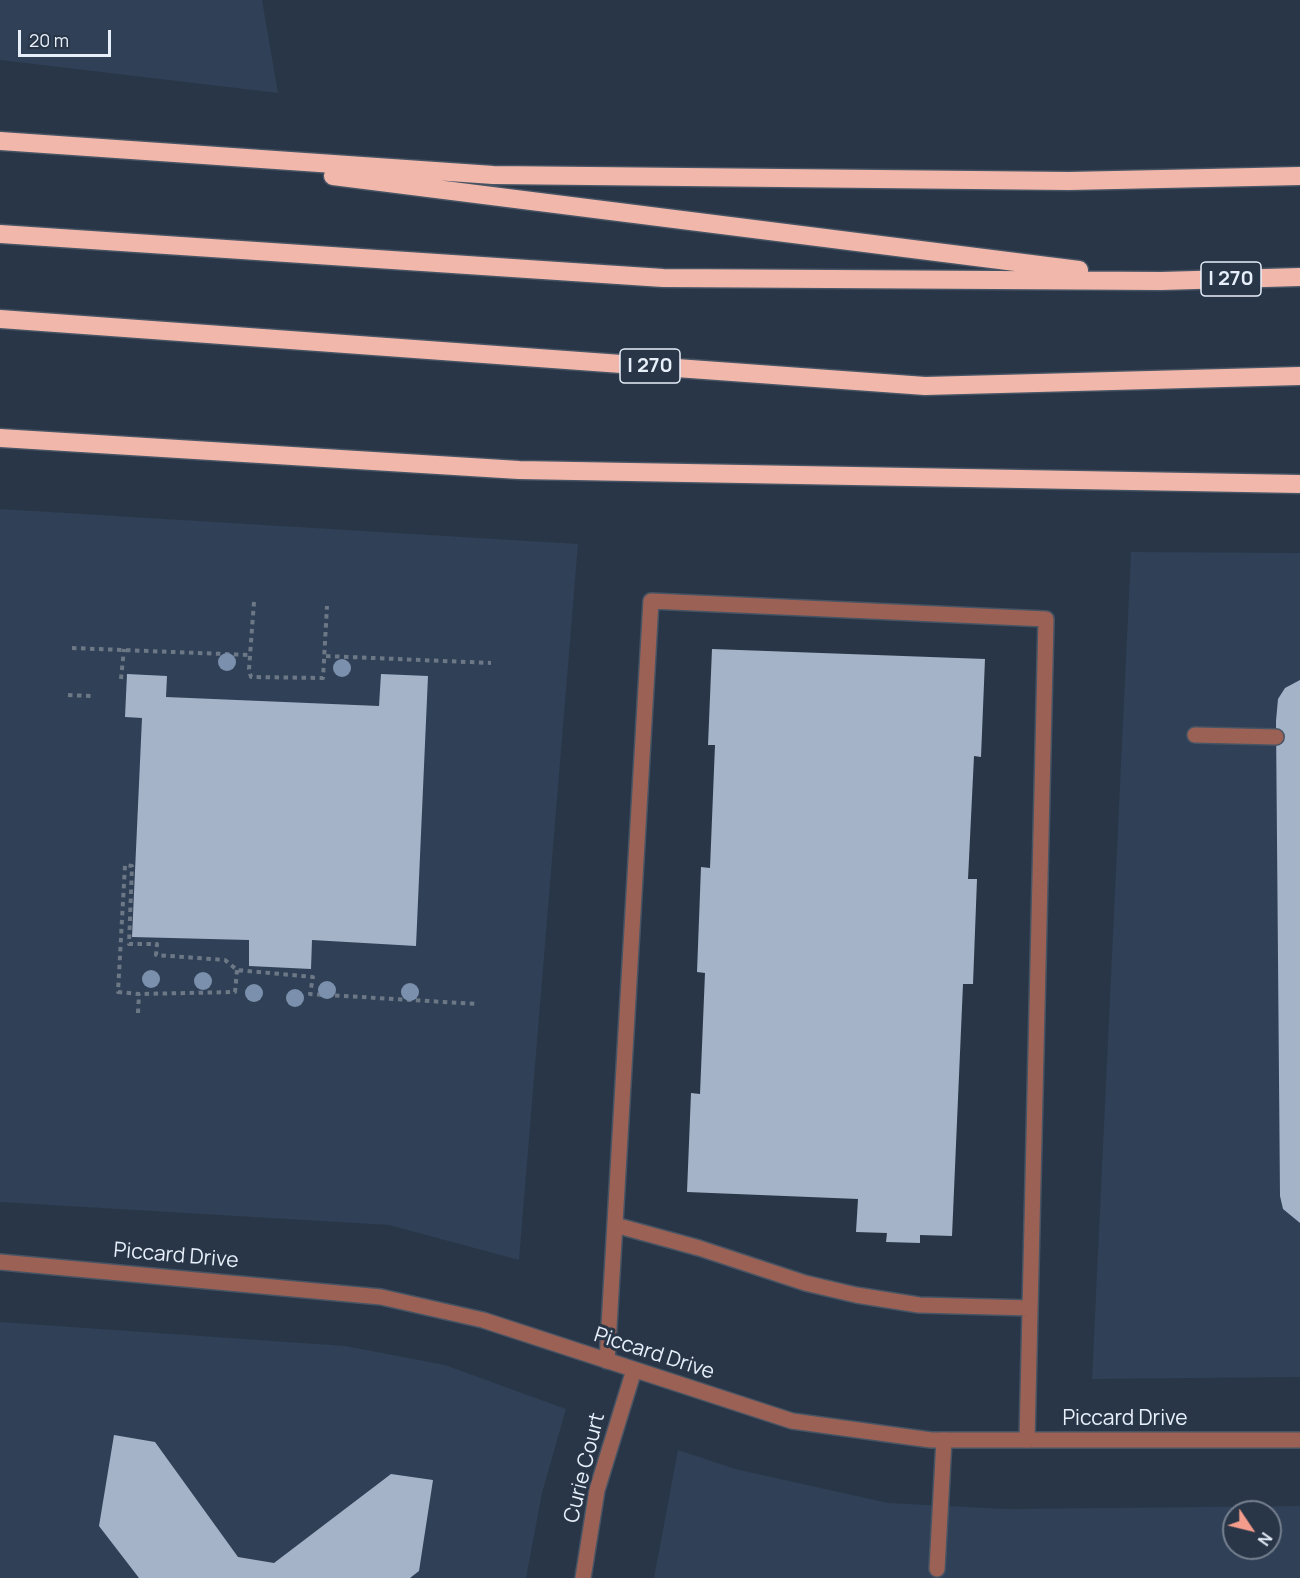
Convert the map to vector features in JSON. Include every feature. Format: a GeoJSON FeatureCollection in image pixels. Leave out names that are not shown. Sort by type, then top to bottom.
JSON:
{"type":"FeatureCollection","features":[{"type":"Feature","properties":{"kind":"highway"},"geometry":{"type":"LineString","coordinates":[[0,141],[157,154],[493,175],[1069,181],[1300,176]]}},
{"type":"Feature","properties":{"kind":"highway"},"geometry":{"type":"LineString","coordinates":[[157,154],[1161,281]]}},
{"type":"Feature","properties":{"kind":"highway","name":"I 270"},"geometry":{"type":"LineString","coordinates":[[0,234],[663,278],[1161,281],[1300,277]]}},
{"type":"Feature","properties":{"kind":"highway","name":"I 270"},"geometry":{"type":"LineString","coordinates":[[0,319],[925,386],[1300,376]]}},
{"type":"Feature","properties":{"kind":"highway"},"geometry":{"type":"LineString","coordinates":[[0,438],[519,470],[1300,484]]}},
{"type":"Feature","properties":{"kind":"street"},"geometry":{"type":"LineString","coordinates":[[607,1361],[651,601],[1046,619],[1027,1440]]}},
{"type":"Feature","properties":{"kind":"street"},"geometry":{"type":"LineString","coordinates":[[1195,735],[1276,737]]}},
{"type":"Feature","properties":{"kind":"street"},"geometry":{"type":"LineString","coordinates":[[615,1225],[699,1248],[805,1283],[856,1295],[919,1305],[1030,1308]]}},
{"type":"Feature","properties":{"kind":"street","name":"Piccard Drive"},"geometry":{"type":"LineString","coordinates":[[0,1262],[381,1297],[483,1320],[792,1421],[944,1440],[1300,1440]]}},
{"type":"Feature","properties":{"kind":"street","name":"Curie Court"},"geometry":{"type":"LineString","coordinates":[[583,1578],[597,1490],[634,1370]]}},
{"type":"Feature","properties":{"kind":"street"},"geometry":{"type":"LineString","coordinates":[[937,1569],[944,1440]]}},
{"type":"Feature","properties":{"kind":"path"},"geometry":{"type":"LineString","coordinates":[[254,602],[249,655],[251,677],[323,678],[327,606]]}},
{"type":"Feature","properties":{"kind":"path"},"geometry":{"type":"LineString","coordinates":[[72,648],[249,655]]}},
{"type":"Feature","properties":{"kind":"path"},"geometry":{"type":"LineString","coordinates":[[121,679],[124,649]]}},
{"type":"Feature","properties":{"kind":"path"},"geometry":{"type":"LineString","coordinates":[[326,656],[491,663]]}},
{"type":"Feature","properties":{"kind":"path"},"geometry":{"type":"LineString","coordinates":[[68,695],[91,696]]}},
{"type":"Feature","properties":{"kind":"path"},"geometry":{"type":"LineString","coordinates":[[237,970],[236,992],[139,994],[118,992],[125,865],[132,866],[129,944],[157,944],[156,955],[225,960],[237,970],[313,977],[310,994],[478,1004]]}},
{"type":"Feature","properties":{"kind":"path"},"geometry":{"type":"LineString","coordinates":[[138,1012],[139,994]]}},
{"type":"Feature","properties":{"kind":"shaded area"},"geometry":{"type":"Polygon","coordinates":[[[0,0],[262,0],[278,93],[0,60],[0,0]]]}},
{"type":"Feature","properties":{"kind":"shaded area"},"geometry":{"type":"Polygon","coordinates":[[[0,509],[578,544],[519,1260],[389,1225],[0,1202],[0,509]]]}},
{"type":"Feature","properties":{"kind":"shaded area"},"geometry":{"type":"Polygon","coordinates":[[[1131,552],[1300,553],[1300,1377],[1092,1379],[1131,552]]]}},
{"type":"Feature","properties":{"kind":"shaded area"},"geometry":{"type":"Polygon","coordinates":[[[0,1322],[345,1346],[445,1365],[566,1409],[542,1493],[526,1578],[0,1578],[0,1322]]]}},
{"type":"Feature","properties":{"kind":"shaded area"},"geometry":{"type":"Polygon","coordinates":[[[678,1450],[735,1469],[888,1503],[1008,1509],[1222,1507],[1222,1560],[1282,1560],[1282,1506],[1300,1506],[1300,1578],[654,1578],[678,1450]]]}},
{"type":"Feature","properties":{"kind":"building"},"geometry":{"type":"Polygon","coordinates":[[[712,649],[985,659],[981,757],[974,756],[968,879],[977,879],[973,984],[963,984],[952,1236],[920,1235],[920,1243],[886,1242],[887,1233],[856,1232],[858,1199],[687,1192],[691,1093],[700,1094],[705,973],[697,972],[701,867],[710,868],[715,745],[708,745],[712,649]]]}},
{"type":"Feature","properties":{"kind":"building"},"geometry":{"type":"Polygon","coordinates":[[[127,674],[167,676],[166,697],[379,706],[381,674],[428,676],[416,946],[312,940],[311,969],[249,966],[249,940],[132,937],[142,718],[125,717],[127,674]]]}},
{"type":"Feature","properties":{"kind":"building"},"geometry":{"type":"Polygon","coordinates":[[[1300,680],[1300,1223],[1283,1209],[1280,1196],[1276,721],[1278,699],[1285,688],[1300,680]]]}},
{"type":"Feature","properties":{"kind":"building"},"geometry":{"type":"Polygon","coordinates":[[[114,1435],[155,1442],[238,1557],[274,1563],[391,1474],[433,1480],[419,1571],[410,1578],[139,1578],[99,1526],[114,1435]]]}}]}
